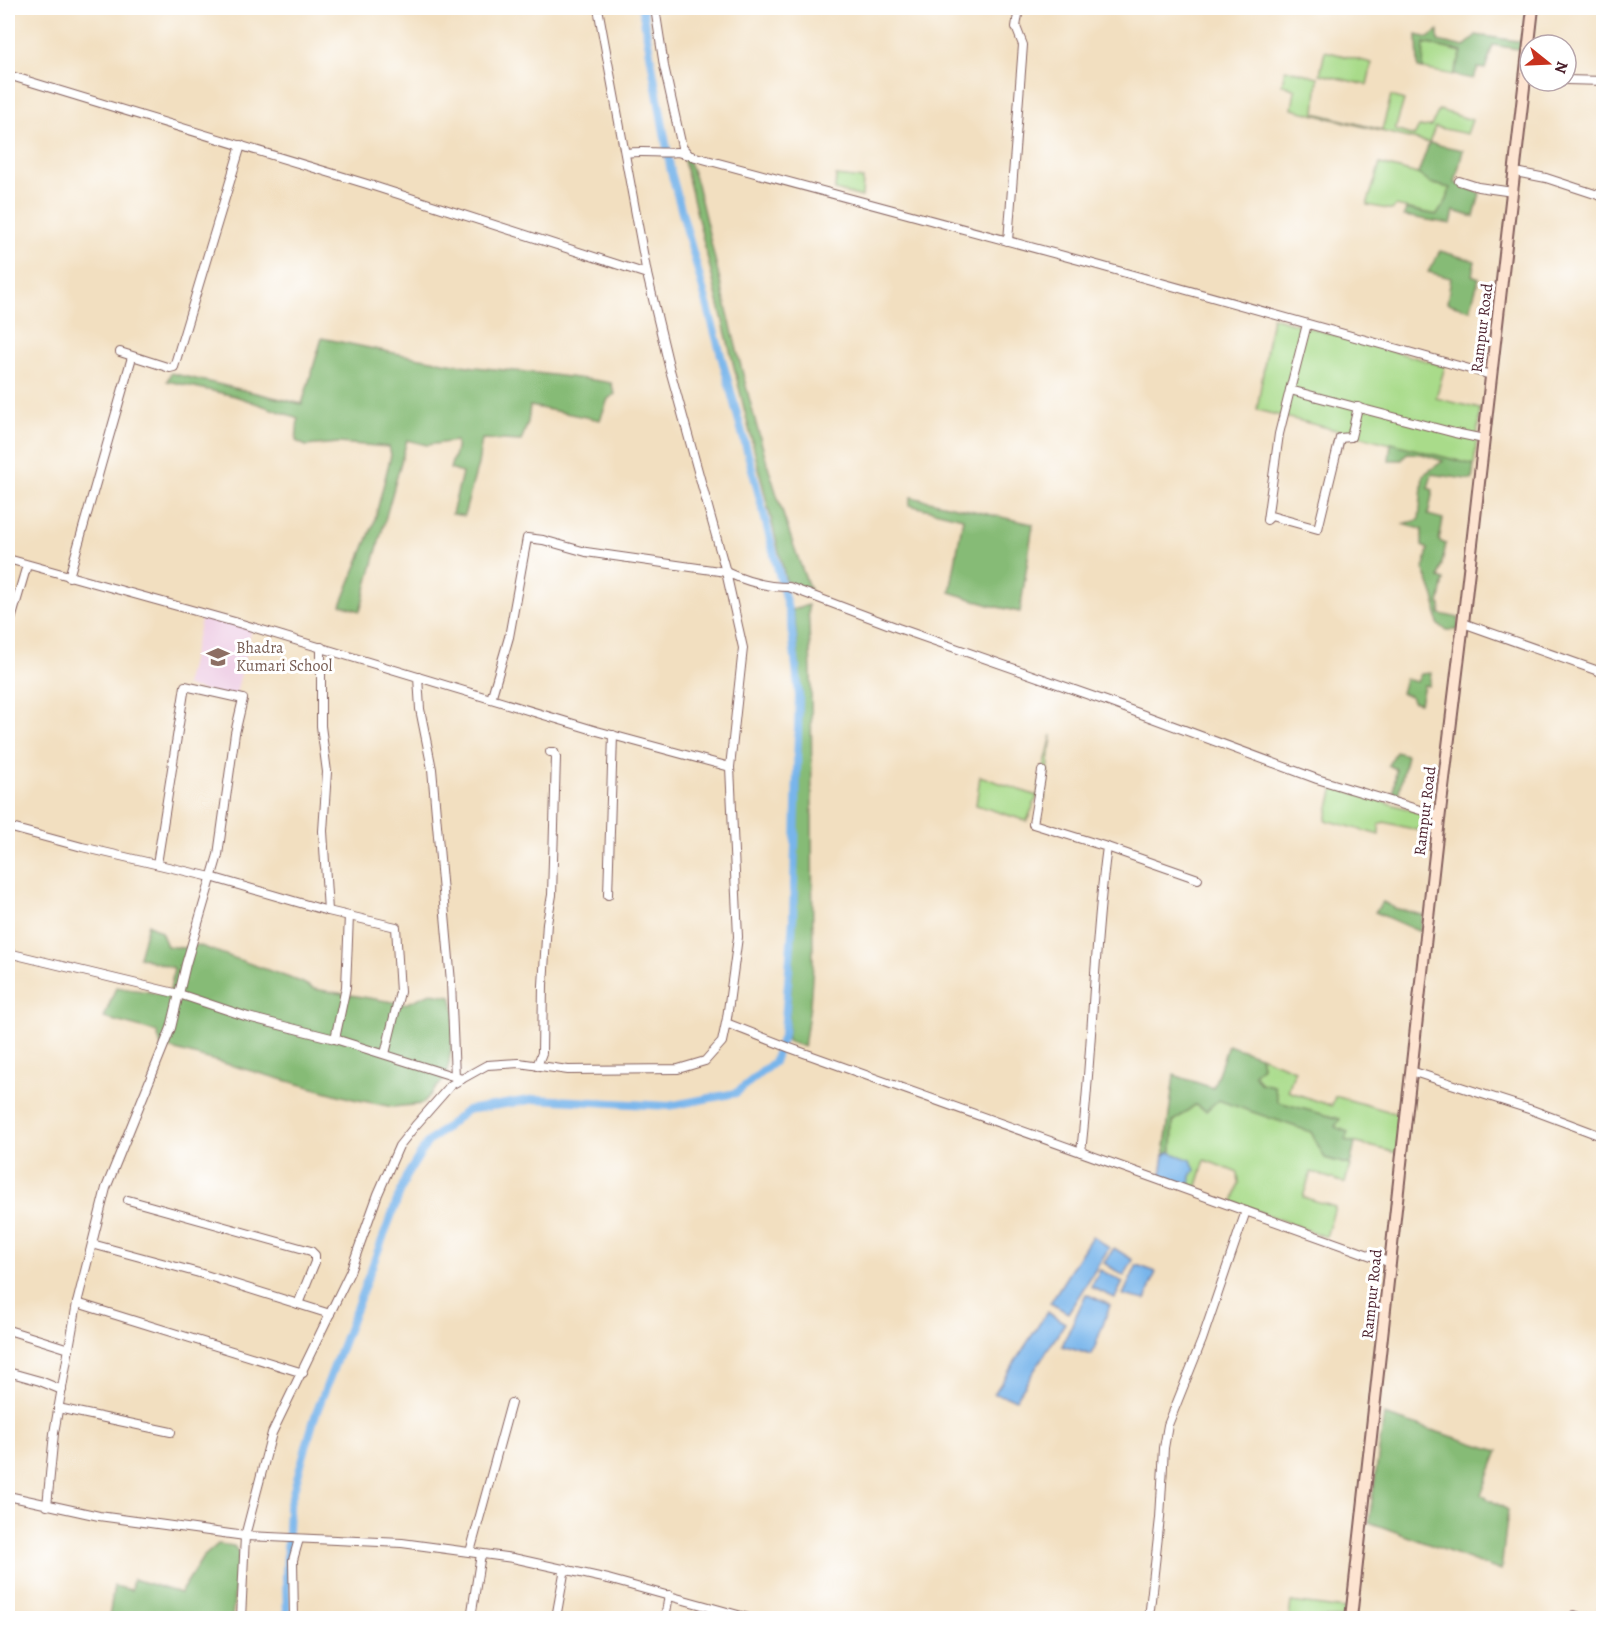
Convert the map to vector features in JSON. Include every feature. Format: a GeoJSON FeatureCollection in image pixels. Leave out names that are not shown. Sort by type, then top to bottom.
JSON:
{"type":"FeatureCollection","features":[{"type":"Feature","properties":{"kind":"main road","name":"Rampur Road"},"geometry":{"type":"LineString","coordinates":[[1531,33],[1533,8]]}},
{"type":"Feature","properties":{"kind":"main road","name":"Rampur Road"},"geometry":{"type":"LineString","coordinates":[[1351,1618],[1440,816],[1525,93]]}},
{"type":"Feature","properties":{"kind":"street"},"geometry":{"type":"LineString","coordinates":[[241,1618],[245,1536],[272,1433],[350,1272],[378,1194],[399,1146],[458,1078],[487,1065],[519,1064],[568,1070],[678,1068],[705,1061],[722,1042],[738,937],[730,768],[743,648],[726,572],[670,370],[647,274],[598,8]]}},
{"type":"Feature","properties":{"kind":"street"},"geometry":{"type":"LineString","coordinates":[[655,8],[664,66],[682,147],[688,156]]}},
{"type":"Feature","properties":{"kind":"street"},"geometry":{"type":"LineString","coordinates":[[1008,241],[1023,45],[1016,27],[1019,8]]}},
{"type":"Feature","properties":{"kind":"street"},"geometry":{"type":"LineString","coordinates":[[8,75],[647,274]]}},
{"type":"Feature","properties":{"kind":"street"},"geometry":{"type":"LineString","coordinates":[[1578,80],[1604,81]]}},
{"type":"Feature","properties":{"kind":"street"},"geometry":{"type":"LineString","coordinates":[[120,352],[170,368],[174,367],[241,146]]}},
{"type":"Feature","properties":{"kind":"street"},"geometry":{"type":"LineString","coordinates":[[626,153],[677,152],[1491,375]]}},
{"type":"Feature","properties":{"kind":"street"},"geometry":{"type":"LineString","coordinates":[[1515,172],[1546,178],[1604,196]]}},
{"type":"Feature","properties":{"kind":"street"},"geometry":{"type":"LineString","coordinates":[[1459,181],[1479,188],[1513,192]]}},
{"type":"Feature","properties":{"kind":"street"},"geometry":{"type":"LineString","coordinates":[[1307,324],[1279,434],[1267,520],[1271,516],[1318,529],[1340,438],[1351,437],[1358,407]]}},
{"type":"Feature","properties":{"kind":"street"},"geometry":{"type":"LineString","coordinates":[[69,577],[132,357]]}},
{"type":"Feature","properties":{"kind":"street"},"geometry":{"type":"LineString","coordinates":[[1290,390],[1484,439]]}},
{"type":"Feature","properties":{"kind":"street"},"geometry":{"type":"LineString","coordinates":[[491,699],[509,637],[527,538],[586,552],[726,572],[745,581],[771,587],[789,587],[1317,779],[1440,816]]}},
{"type":"Feature","properties":{"kind":"street"},"geometry":{"type":"LineString","coordinates":[[8,559],[242,624],[730,768]]}},
{"type":"Feature","properties":{"kind":"street"},"geometry":{"type":"LineString","coordinates":[[8,630],[27,565]]}},
{"type":"Feature","properties":{"kind":"street"},"geometry":{"type":"LineString","coordinates":[[1463,623],[1604,673]]}},
{"type":"Feature","properties":{"kind":"street"},"geometry":{"type":"LineString","coordinates":[[321,647],[321,726],[327,772],[323,831],[328,911]]}},
{"type":"Feature","properties":{"kind":"street"},"geometry":{"type":"LineString","coordinates":[[418,676],[420,709],[432,769],[458,1078]]}},
{"type":"Feature","properties":{"kind":"street"},"geometry":{"type":"LineString","coordinates":[[47,1506],[54,1433],[77,1303],[106,1188],[171,1028],[218,855],[235,734],[243,699],[185,686],[157,864]]}},
{"type":"Feature","properties":{"kind":"street"},"geometry":{"type":"LineString","coordinates":[[608,895],[613,735]]}},
{"type":"Feature","properties":{"kind":"street"},"geometry":{"type":"LineString","coordinates":[[537,1066],[542,1053],[543,985],[555,842],[556,757],[554,752],[550,752]]}},
{"type":"Feature","properties":{"kind":"street"},"geometry":{"type":"LineString","coordinates":[[1042,771],[1033,824],[1198,879]]}},
{"type":"Feature","properties":{"kind":"street"},"geometry":{"type":"LineString","coordinates":[[8,827],[82,848],[211,877],[328,911],[396,927],[400,992],[385,1054]]}},
{"type":"Feature","properties":{"kind":"street"},"geometry":{"type":"LineString","coordinates":[[1081,1152],[1088,1094],[1099,905],[1107,847]]}},
{"type":"Feature","properties":{"kind":"street"},"geometry":{"type":"LineString","coordinates":[[335,1039],[346,987],[349,916]]}},
{"type":"Feature","properties":{"kind":"street"},"geometry":{"type":"LineString","coordinates":[[8,953],[179,994],[248,1017],[335,1039],[458,1078]]}},
{"type":"Feature","properties":{"kind":"street"},"geometry":{"type":"LineString","coordinates":[[726,1023],[1391,1263]]}},
{"type":"Feature","properties":{"kind":"street"},"geometry":{"type":"LineString","coordinates":[[1411,1071],[1532,1110],[1604,1137]]}},
{"type":"Feature","properties":{"kind":"street"},"geometry":{"type":"LineString","coordinates":[[128,1200],[312,1251],[315,1255],[315,1262],[298,1304]]}},
{"type":"Feature","properties":{"kind":"street"},"geometry":{"type":"LineString","coordinates":[[1149,1618],[1161,1518],[1164,1448],[1168,1425],[1202,1340],[1246,1211]]}},
{"type":"Feature","properties":{"kind":"street"},"geometry":{"type":"LineString","coordinates":[[92,1244],[330,1314]]}},
{"type":"Feature","properties":{"kind":"street"},"geometry":{"type":"LineString","coordinates":[[77,1303],[303,1373]]}},
{"type":"Feature","properties":{"kind":"street"},"geometry":{"type":"LineString","coordinates":[[8,1330],[69,1349]]}},
{"type":"Feature","properties":{"kind":"street"},"geometry":{"type":"LineString","coordinates":[[8,1372],[62,1390]]}},
{"type":"Feature","properties":{"kind":"street"},"geometry":{"type":"LineString","coordinates":[[470,1552],[511,1403]]}},
{"type":"Feature","properties":{"kind":"street"},"geometry":{"type":"LineString","coordinates":[[58,1408],[171,1432]]}},
{"type":"Feature","properties":{"kind":"street"},"geometry":{"type":"LineString","coordinates":[[8,1496],[99,1516],[245,1536],[402,1543],[470,1552],[565,1568],[749,1618]]}},
{"type":"Feature","properties":{"kind":"street"},"geometry":{"type":"LineString","coordinates":[[294,1618],[293,1560],[296,1539]]}},
{"type":"Feature","properties":{"kind":"street"},"geometry":{"type":"LineString","coordinates":[[471,1618],[481,1554]]}},
{"type":"Feature","properties":{"kind":"street"},"geometry":{"type":"LineString","coordinates":[[555,1618],[565,1568]]}},
{"type":"Feature","properties":{"kind":"street"},"geometry":{"type":"LineString","coordinates":[[665,1618],[669,1595]]}},
{"type":"Feature","properties":{"kind":"street"},"geometry":{"type":"LineString","coordinates":[[716,1618],[717,1610]]}},
{"type":"Feature","properties":{"kind":"street"},"geometry":{"type":"LineString","coordinates":[[1572,1618],[1574,1615],[1583,1618]]}},
{"type":"Feature","properties":{"kind":"shaded area","name":"Bhadra Kumari School"},"geometry":{"type":"Polygon","coordinates":[[[202,616],[252,628],[235,698],[185,686],[202,616]]]}},
{"type":"Feature","properties":{"kind":"green space"},"geometry":{"type":"Polygon","coordinates":[[[1438,31],[1438,41],[1464,47],[1476,35],[1518,41],[1518,49],[1493,45],[1485,69],[1478,68],[1473,79],[1453,75],[1462,52],[1424,43],[1423,69],[1418,68],[1417,35],[1428,38],[1438,31]]]}},
{"type":"Feature","properties":{"kind":"green space"},"geometry":{"type":"Polygon","coordinates":[[[1423,43],[1462,52],[1453,75],[1423,69],[1423,43]]]}},
{"type":"Feature","properties":{"kind":"green space"},"geometry":{"type":"Polygon","coordinates":[[[1325,51],[1372,63],[1367,85],[1320,74],[1325,51]]]}},
{"type":"Feature","properties":{"kind":"green space"},"geometry":{"type":"Polygon","coordinates":[[[1285,69],[1318,77],[1315,113],[1382,130],[1391,96],[1404,100],[1395,130],[1414,136],[1419,127],[1431,126],[1439,110],[1472,120],[1467,134],[1435,127],[1429,143],[1292,109],[1295,90],[1282,84],[1285,69]]]}},
{"type":"Feature","properties":{"kind":"green space"},"geometry":{"type":"Polygon","coordinates":[[[1429,143],[1463,150],[1455,183],[1480,193],[1474,217],[1454,211],[1451,224],[1404,216],[1406,209],[1437,215],[1447,200],[1450,188],[1430,183],[1418,174],[1429,143]]]}},
{"type":"Feature","properties":{"kind":"green space"},"geometry":{"type":"Polygon","coordinates":[[[683,157],[688,159],[697,184],[761,440],[775,490],[810,590],[786,581],[683,157]]]}},
{"type":"Feature","properties":{"kind":"green space"},"geometry":{"type":"Polygon","coordinates":[[[1380,164],[1418,174],[1430,183],[1450,188],[1447,200],[1437,215],[1396,206],[1392,210],[1367,205],[1380,164]]]}},
{"type":"Feature","properties":{"kind":"green space"},"geometry":{"type":"Polygon","coordinates":[[[836,176],[863,179],[862,197],[835,190],[836,176]]]}},
{"type":"Feature","properties":{"kind":"green space"},"geometry":{"type":"Polygon","coordinates":[[[1440,251],[1475,261],[1472,275],[1479,278],[1470,310],[1447,303],[1451,278],[1428,272],[1440,251]]]}},
{"type":"Feature","properties":{"kind":"green space"},"geometry":{"type":"Polygon","coordinates":[[[1272,317],[1445,366],[1436,398],[1480,409],[1474,465],[1257,410],[1272,317]]]}},
{"type":"Feature","properties":{"kind":"green space"},"geometry":{"type":"Polygon","coordinates":[[[322,338],[475,367],[611,383],[615,394],[608,399],[600,420],[530,406],[528,422],[521,441],[482,439],[464,516],[452,514],[462,473],[450,469],[456,452],[456,441],[427,445],[407,440],[360,611],[341,605],[374,523],[391,455],[389,447],[338,443],[306,446],[296,441],[298,418],[235,396],[167,381],[171,373],[302,404],[322,338]]]}},
{"type":"Feature","properties":{"kind":"green space"},"geometry":{"type":"Polygon","coordinates":[[[1391,443],[1474,465],[1472,480],[1432,474],[1428,488],[1433,490],[1428,515],[1443,519],[1439,541],[1446,544],[1439,578],[1444,580],[1439,604],[1441,605],[1440,614],[1459,618],[1458,630],[1447,630],[1438,625],[1435,600],[1424,570],[1428,549],[1422,546],[1422,529],[1402,524],[1419,520],[1423,475],[1443,461],[1422,454],[1407,453],[1402,460],[1389,460],[1391,443]]]}},
{"type":"Feature","properties":{"kind":"green space"},"geometry":{"type":"Polygon","coordinates":[[[911,497],[1033,524],[1020,612],[950,592],[963,518],[909,505],[911,497]]]}},
{"type":"Feature","properties":{"kind":"green space"},"geometry":{"type":"Polygon","coordinates":[[[808,605],[811,670],[813,964],[804,1047],[787,1041],[796,920],[802,697],[792,610],[808,605]]]}},
{"type":"Feature","properties":{"kind":"green space"},"geometry":{"type":"Polygon","coordinates":[[[1431,673],[1429,686],[1424,685],[1420,703],[1412,701],[1410,696],[1401,693],[1405,679],[1417,682],[1421,674],[1431,673]]]}},
{"type":"Feature","properties":{"kind":"green space"},"geometry":{"type":"Polygon","coordinates":[[[1052,735],[1045,799],[1037,797],[1027,821],[976,805],[980,776],[1037,796],[1052,735]]]}},
{"type":"Feature","properties":{"kind":"green space"},"geometry":{"type":"Polygon","coordinates":[[[1396,752],[1407,755],[1397,800],[1393,798],[1396,769],[1388,765],[1396,752]]]}},
{"type":"Feature","properties":{"kind":"green space"},"geometry":{"type":"Polygon","coordinates":[[[1334,787],[1435,817],[1433,834],[1384,822],[1379,825],[1379,835],[1326,820],[1334,787]]]}},
{"type":"Feature","properties":{"kind":"green space"},"geometry":{"type":"Polygon","coordinates":[[[1383,902],[1394,908],[1423,915],[1420,932],[1375,912],[1383,902]]]}},
{"type":"Feature","properties":{"kind":"green space"},"geometry":{"type":"Polygon","coordinates":[[[148,924],[161,932],[167,946],[182,948],[198,945],[301,982],[314,989],[405,1004],[431,993],[451,996],[456,1015],[447,1076],[422,1104],[393,1107],[353,1099],[161,1046],[157,1032],[104,1018],[116,987],[169,995],[174,968],[139,957],[148,924]]]}},
{"type":"Feature","properties":{"kind":"green space"},"geometry":{"type":"Polygon","coordinates":[[[1228,1045],[1260,1056],[1262,1066],[1254,1074],[1260,1083],[1274,1086],[1278,1102],[1340,1119],[1335,1127],[1348,1132],[1345,1140],[1355,1143],[1350,1165],[1325,1158],[1311,1132],[1218,1100],[1206,1111],[1195,1105],[1173,1122],[1172,1150],[1164,1155],[1174,1075],[1213,1088],[1228,1045]]]}},
{"type":"Feature","properties":{"kind":"green space"},"geometry":{"type":"Polygon","coordinates":[[[1260,1056],[1295,1070],[1288,1091],[1332,1106],[1335,1096],[1402,1115],[1398,1153],[1344,1140],[1334,1127],[1339,1119],[1278,1102],[1274,1086],[1260,1083],[1254,1074],[1262,1066],[1260,1056]]]}},
{"type":"Feature","properties":{"kind":"green space"},"geometry":{"type":"Polygon","coordinates":[[[1218,1100],[1311,1132],[1325,1158],[1350,1165],[1345,1183],[1311,1172],[1303,1197],[1335,1207],[1326,1237],[1233,1202],[1239,1183],[1238,1173],[1205,1160],[1196,1189],[1190,1187],[1191,1160],[1169,1152],[1172,1150],[1173,1122],[1195,1105],[1218,1100]]]}},
{"type":"Feature","properties":{"kind":"green space"},"geometry":{"type":"Polygon","coordinates":[[[1384,1415],[1498,1451],[1481,1495],[1508,1510],[1501,1571],[1369,1522],[1384,1415]]]}},
{"type":"Feature","properties":{"kind":"green space"},"geometry":{"type":"Polygon","coordinates":[[[218,1544],[234,1546],[239,1553],[232,1618],[109,1618],[114,1586],[131,1590],[133,1579],[180,1593],[203,1557],[218,1544]]]}},
{"type":"Feature","properties":{"kind":"green space"},"geometry":{"type":"Polygon","coordinates":[[[1291,1602],[1345,1609],[1344,1618],[1289,1618],[1291,1602]]]}},
{"type":"Feature","properties":{"kind":"water"},"geometry":{"type":"Polygon","coordinates":[[[1169,1152],[1191,1160],[1195,1170],[1191,1176],[1190,1187],[1161,1176],[1164,1155],[1169,1152]]]}},
{"type":"Feature","properties":{"kind":"water"},"geometry":{"type":"Polygon","coordinates":[[[1092,1236],[1109,1248],[1068,1313],[1050,1303],[1092,1236]]]}},
{"type":"Feature","properties":{"kind":"water"},"geometry":{"type":"Polygon","coordinates":[[[1114,1248],[1133,1260],[1124,1276],[1104,1263],[1114,1248]]]}},
{"type":"Feature","properties":{"kind":"water"},"geometry":{"type":"Polygon","coordinates":[[[1137,1265],[1156,1272],[1145,1300],[1123,1295],[1137,1265]]]}},
{"type":"Feature","properties":{"kind":"water"},"geometry":{"type":"Polygon","coordinates":[[[1100,1270],[1123,1282],[1115,1298],[1091,1287],[1100,1270]]]}},
{"type":"Feature","properties":{"kind":"water"},"geometry":{"type":"Polygon","coordinates":[[[1086,1294],[1110,1305],[1092,1355],[1062,1346],[1086,1294]]]}},
{"type":"Feature","properties":{"kind":"water"},"geometry":{"type":"Polygon","coordinates":[[[1047,1312],[1065,1323],[1016,1399],[994,1394],[1047,1312]]]}},
{"type":"Feature","properties":{"kind":"waterway"},"geometry":{"type":"LineString","coordinates":[[287,1618],[289,1507],[314,1419],[406,1177],[427,1143],[467,1110],[536,1099],[669,1106],[736,1093],[774,1062],[784,1033],[793,919],[799,696],[791,621],[671,172],[642,8]]}},
{"type":"Feature","properties":{"kind":"place","name":"Bhadra Kumari School"},"geometry":{"type":"Point","coordinates":[218,657]}}]}
